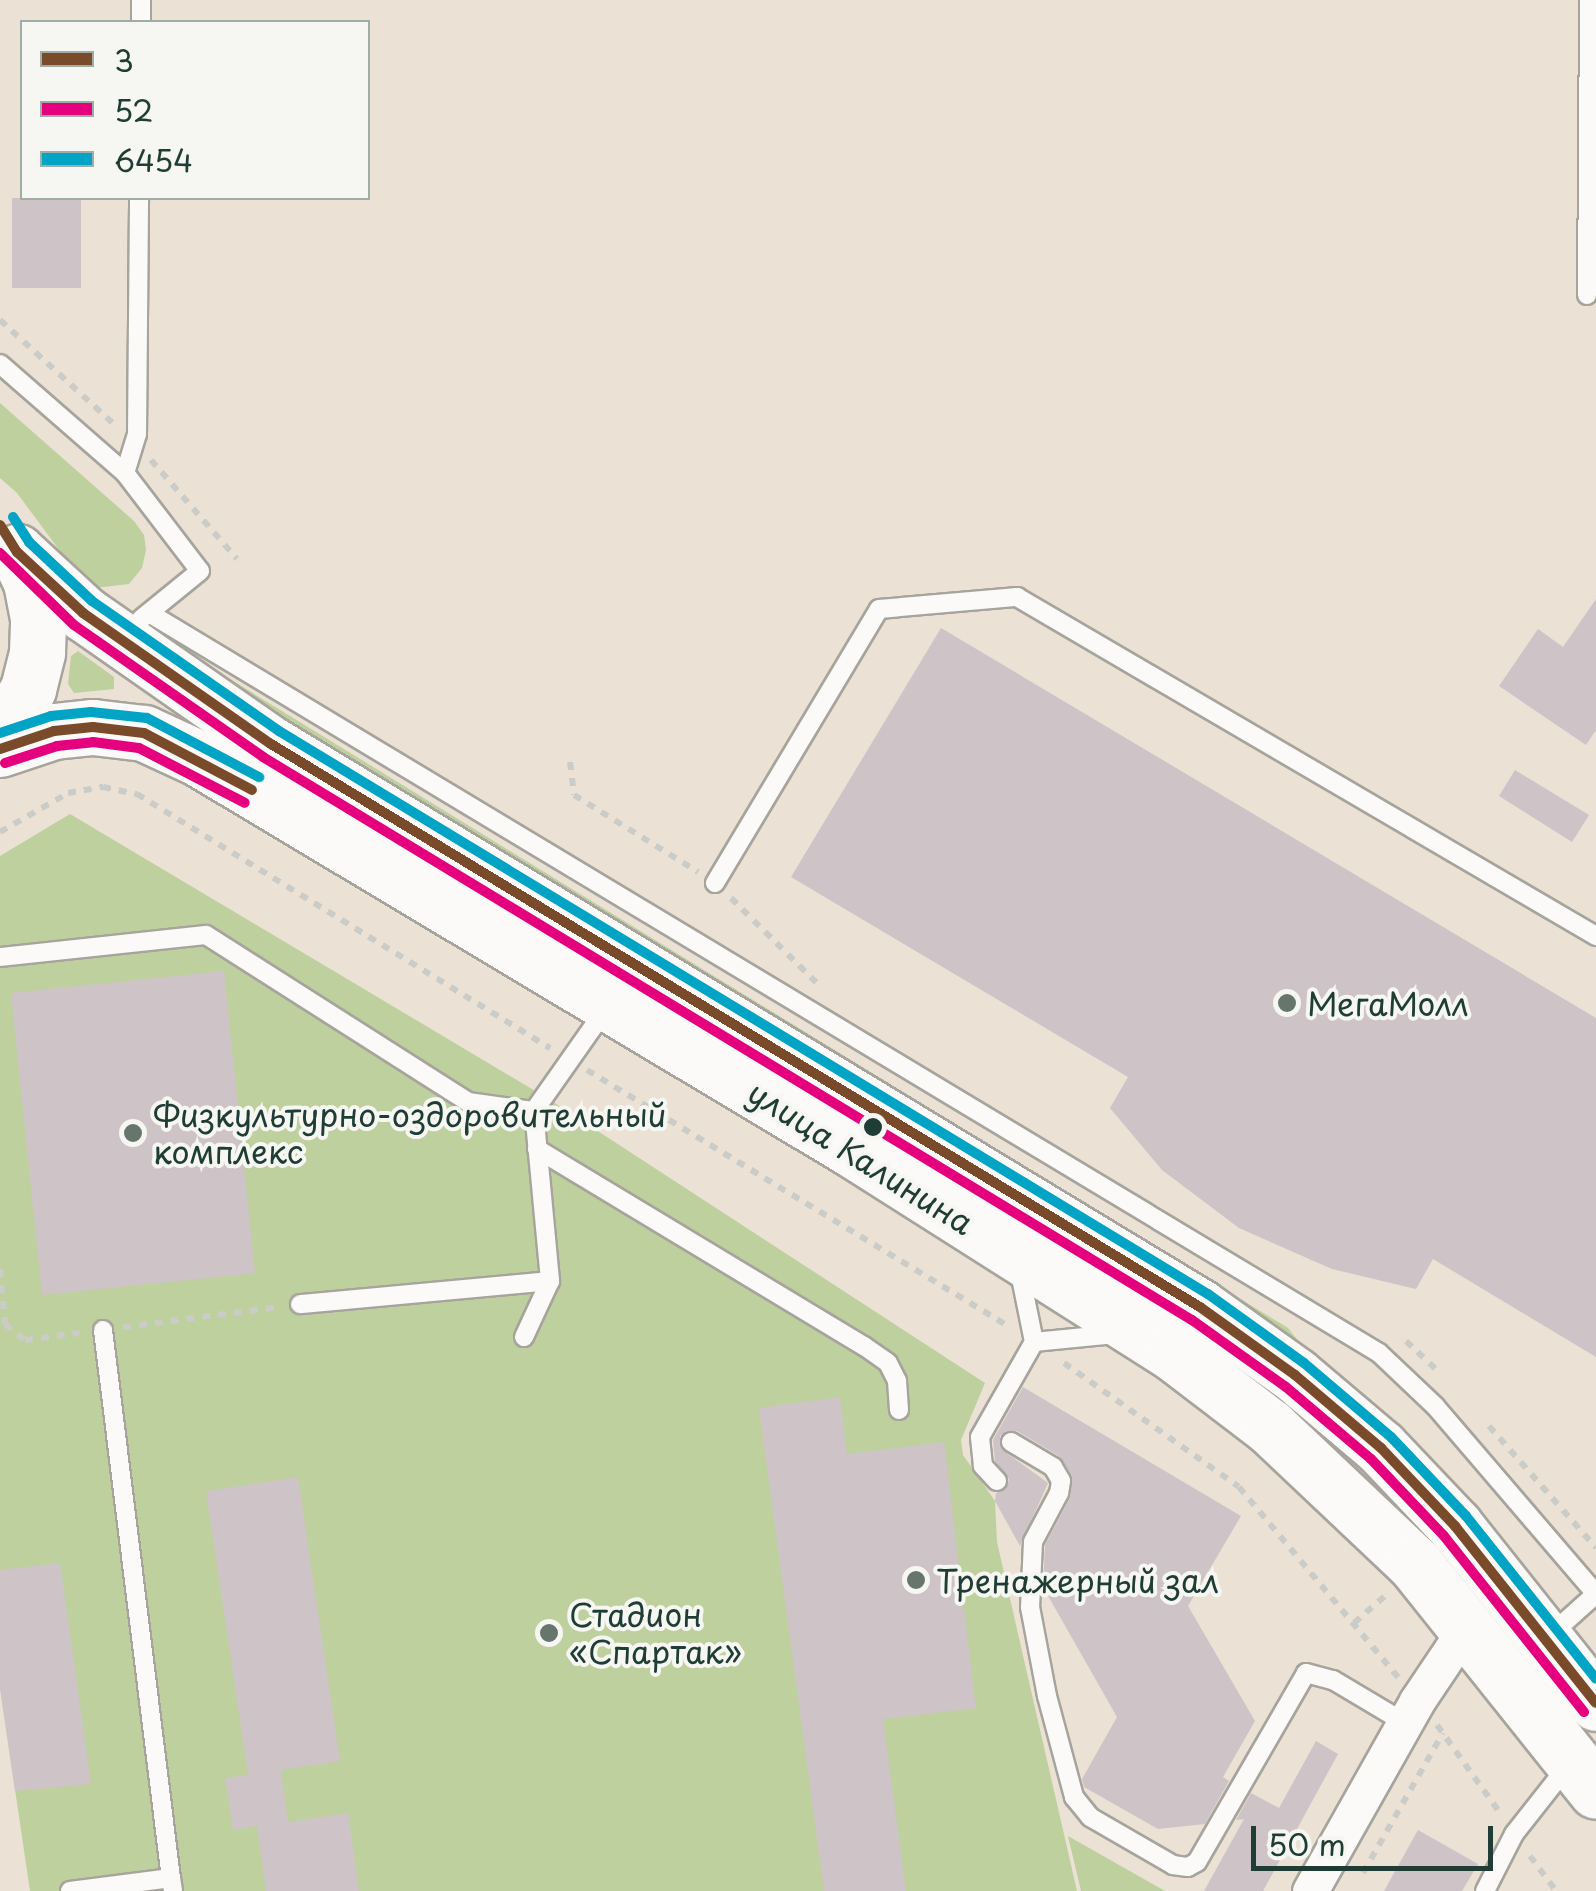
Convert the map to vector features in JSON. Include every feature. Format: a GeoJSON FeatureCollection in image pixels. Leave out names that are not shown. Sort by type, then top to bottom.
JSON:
{"type":"FeatureCollection","features":[{"type":"Feature","properties":{"kind":"main road","name":"улица Калинина"},"geometry":{"type":"LineString","coordinates":[[9,538],[133,625],[270,744],[1200,1307],[1294,1376],[1380,1448],[1455,1526],[1596,1703]]}},
{"type":"Feature","properties":{"kind":"main road"},"geometry":{"type":"LineString","coordinates":[[0,736],[28,689],[38,618],[31,582],[9,538]]}},
{"type":"Feature","properties":{"kind":"main road","name":"улица Калинина"},"geometry":{"type":"LineString","coordinates":[[0,749],[54,731],[93,728],[144,733],[198,758],[609,1004],[1140,1332],[1270,1427],[1343,1492],[1468,1624],[1584,1775]]}},
{"type":"Feature","properties":{"kind":"street"},"geometry":{"type":"LineString","coordinates":[[1310,1891],[1416,1718],[1468,1624]]}},
{"type":"Feature","properties":{"kind":"lane"},"geometry":{"type":"LineString","coordinates":[[1587,295],[1590,0]]}},
{"type":"Feature","properties":{"kind":"lane"},"geometry":{"type":"LineString","coordinates":[[125,474],[135,443],[139,200]]}},
{"type":"Feature","properties":{"kind":"lane"},"geometry":{"type":"LineString","coordinates":[[0,364],[125,474],[200,571],[133,625],[1316,1311],[1380,1353],[1436,1406],[1596,1594],[1547,1638]]}},
{"type":"Feature","properties":{"kind":"lane"},"geometry":{"type":"LineString","coordinates":[[715,882],[879,608],[1017,596],[1596,936]]}},
{"type":"Feature","properties":{"kind":"lane"},"geometry":{"type":"LineString","coordinates":[[0,958],[206,935],[468,1102],[534,1111]]}},
{"type":"Feature","properties":{"kind":"lane"},"geometry":{"type":"LineString","coordinates":[[524,1338],[550,1281],[534,1111],[609,1004]]}},
{"type":"Feature","properties":{"kind":"lane"},"geometry":{"type":"LineString","coordinates":[[537,1148],[888,1363],[897,1381],[899,1410]]}},
{"type":"Feature","properties":{"kind":"lane"},"geometry":{"type":"LineString","coordinates":[[1016,1253],[1042,1348]]}},
{"type":"Feature","properties":{"kind":"lane"},"geometry":{"type":"LineString","coordinates":[[300,1304],[550,1281]]}},
{"type":"Feature","properties":{"kind":"lane"},"geometry":{"type":"LineString","coordinates":[[70,1891],[172,1884],[103,1330]]}},
{"type":"Feature","properties":{"kind":"lane"},"geometry":{"type":"LineString","coordinates":[[997,1481],[983,1466],[980,1437],[1042,1348],[1140,1332]]}},
{"type":"Feature","properties":{"kind":"lane"},"geometry":{"type":"LineString","coordinates":[[1011,1442],[1053,1467],[1060,1481],[1059,1493],[1033,1542],[1029,1596],[1051,1714],[1074,1797],[1090,1817],[1173,1865],[1194,1864],[1306,1673],[1333,1680],[1416,1718]]}},
{"type":"Feature","properties":{"kind":"lane"},"geometry":{"type":"LineString","coordinates":[[1485,1891],[1514,1834],[1584,1775]]}},
{"type":"Feature","properties":{"kind":"path"},"geometry":{"type":"LineString","coordinates":[[0,320],[135,443],[237,558]]}},
{"type":"Feature","properties":{"kind":"path"},"geometry":{"type":"LineString","coordinates":[[570,762],[574,795],[655,845]]}},
{"type":"Feature","properties":{"kind":"path"},"geometry":{"type":"LineString","coordinates":[[0,832],[68,793],[103,787],[137,794],[558,1052]]}},
{"type":"Feature","properties":{"kind":"path"},"geometry":{"type":"LineString","coordinates":[[586,1070],[1017,1332]]}},
{"type":"Feature","properties":{"kind":"path"},"geometry":{"type":"LineString","coordinates":[[1042,1348],[1230,1479],[1402,1683]]}},
{"type":"Feature","properties":{"kind":"path"},"geometry":{"type":"LineString","coordinates":[[1354,1624],[1385,1596]]}},
{"type":"Feature","properties":{"kind":"path"},"geometry":{"type":"LineString","coordinates":[[1416,1718],[1443,1733],[1510,1827]]}},
{"type":"Feature","properties":{"kind":"path"},"geometry":{"type":"LineString","coordinates":[[1361,1875],[1443,1733]]}},
{"type":"Feature","properties":{"kind":"path"},"geometry":{"type":"LineString","coordinates":[[1520,1840],[1556,1891]]}},
{"type":"Feature","properties":{"kind":"green space"},"geometry":{"type":"Polygon","coordinates":[[[0,403],[134,521],[144,535],[142,568],[129,584],[95,588],[77,574],[17,493],[0,478],[0,403]]]}},
{"type":"Feature","properties":{"kind":"green space"},"geometry":{"type":"Polygon","coordinates":[[[78,651],[114,677],[114,689],[74,693],[68,684],[71,656],[78,651]]]}},
{"type":"Feature","properties":{"kind":"green space"},"geometry":{"type":"Polygon","coordinates":[[[191,661],[202,662],[1288,1328],[1310,1356],[1275,1343],[191,661]]]}},
{"type":"Feature","properties":{"kind":"green space"},"geometry":{"type":"Polygon","coordinates":[[[70,814],[547,1098],[985,1383],[961,1440],[963,1455],[995,1501],[997,1542],[1077,1891],[30,1891],[0,1688],[0,856],[70,814]]]}},
{"type":"Feature","properties":{"kind":"green space"},"geometry":{"type":"Polygon","coordinates":[[[1068,1836],[1165,1891],[1081,1891],[1068,1836]]]}},
{"type":"Feature","properties":{"kind":"building"},"geometry":{"type":"Polygon","coordinates":[[[12,198],[81,200],[81,288],[12,288],[12,198]]]}},
{"type":"Feature","properties":{"kind":"building"},"geometry":{"type":"Polygon","coordinates":[[[1596,599],[1596,730],[1586,745],[1499,686],[1538,629],[1563,647],[1596,599]]]}},
{"type":"Feature","properties":{"kind":"building","name":"МегаМолл"},"geometry":{"type":"Polygon","coordinates":[[[941,628],[1596,1018],[1596,1357],[1433,1259],[1416,1289],[1332,1269],[1239,1228],[1162,1170],[1110,1108],[1128,1077],[791,877],[941,628]]]}},
{"type":"Feature","properties":{"kind":"building"},"geometry":{"type":"Polygon","coordinates":[[[1515,770],[1589,815],[1572,842],[1499,796],[1515,770]]]}},
{"type":"Feature","properties":{"kind":"building","name":"Физкультурно-оздоровительный комплекс"},"geometry":{"type":"Polygon","coordinates":[[[224,971],[255,1273],[42,1295],[11,993],[224,971]]]}},
{"type":"Feature","properties":{"kind":"building"},"geometry":{"type":"Polygon","coordinates":[[[1023,1387],[1241,1516],[1188,1606],[1255,1721],[1223,1777],[1229,1781],[1205,1824],[1158,1829],[1084,1787],[1082,1779],[1117,1717],[1043,1587],[1045,1545],[1070,1498],[1072,1476],[1059,1456],[1017,1431],[1006,1431],[1000,1436],[1001,1449],[1048,1483],[1020,1546],[995,1501],[996,1493],[1006,1489],[1009,1479],[995,1461],[993,1440],[1023,1387]]]}},
{"type":"Feature","properties":{"kind":"building"},"geometry":{"type":"Polygon","coordinates":[[[840,1397],[847,1454],[944,1442],[976,1708],[883,1719],[906,1891],[824,1891],[759,1408],[840,1397]]]}},
{"type":"Feature","properties":{"kind":"building"},"geometry":{"type":"Polygon","coordinates":[[[298,1477],[340,1761],[281,1770],[288,1822],[348,1813],[359,1891],[266,1891],[257,1826],[233,1830],[225,1778],[248,1775],[206,1491],[298,1477]]]}},
{"type":"Feature","properties":{"kind":"building"},"geometry":{"type":"Polygon","coordinates":[[[60,1563],[91,1784],[15,1791],[0,1688],[0,1570],[60,1563]]]}},
{"type":"Feature","properties":{"kind":"building"},"geometry":{"type":"Polygon","coordinates":[[[1316,1741],[1338,1754],[1263,1891],[1204,1891],[1244,1819],[1236,1820],[1251,1793],[1279,1808],[1316,1741]]]}},
{"type":"Feature","properties":{"kind":"building"},"geometry":{"type":"Polygon","coordinates":[[[1418,1830],[1478,1864],[1462,1891],[1384,1891],[1418,1830]]]}},
{"type":"Feature","properties":{"kind":"transit line","name":"6454"},"geometry":{"type":"LineString","coordinates":[[13,517],[29,542],[92,601],[279,731],[1208,1294],[1304,1363],[1391,1437],[1466,1516],[1596,1679]]}},
{"type":"Feature","properties":{"kind":"transit line","name":"3"},"geometry":{"type":"LineString","coordinates":[[0,525],[17,552],[83,613],[271,744],[1200,1307],[1295,1375],[1381,1448],[1455,1526],[1596,1703]]}},
{"type":"Feature","properties":{"kind":"transit line","name":"52"},"geometry":{"type":"LineString","coordinates":[[0,553],[74,625],[263,757],[1192,1320],[1286,1387],[1371,1459],[1444,1536],[1584,1712]]}},
{"type":"Feature","properties":{"kind":"transit line","name":"6454"},"geometry":{"type":"LineString","coordinates":[[0,733],[51,716],[91,712],[147,718],[259,777]]}},
{"type":"Feature","properties":{"kind":"transit line","name":"3"},"geometry":{"type":"LineString","coordinates":[[0,749],[54,731],[93,727],[144,733],[252,790]]}},
{"type":"Feature","properties":{"kind":"transit line","name":"52"},"geometry":{"type":"LineString","coordinates":[[5,763],[57,746],[93,742],[139,748],[245,803]]}},
{"type":"Feature","properties":{"kind":"place","name":"МегаМолл"},"geometry":{"type":"Point","coordinates":[1287,1003]}},
{"type":"Feature","properties":{"kind":"place","name":"Физкультурно-оздоровительный комплекс"},"geometry":{"type":"Point","coordinates":[133,1133]}},
{"type":"Feature","properties":{"kind":"place","name":"Тренажерный зал"},"geometry":{"type":"Point","coordinates":[916,1580]}},
{"type":"Feature","properties":{"kind":"place","name":"Стадион «Спартак»"},"geometry":{"type":"Point","coordinates":[549,1633]}}]}
